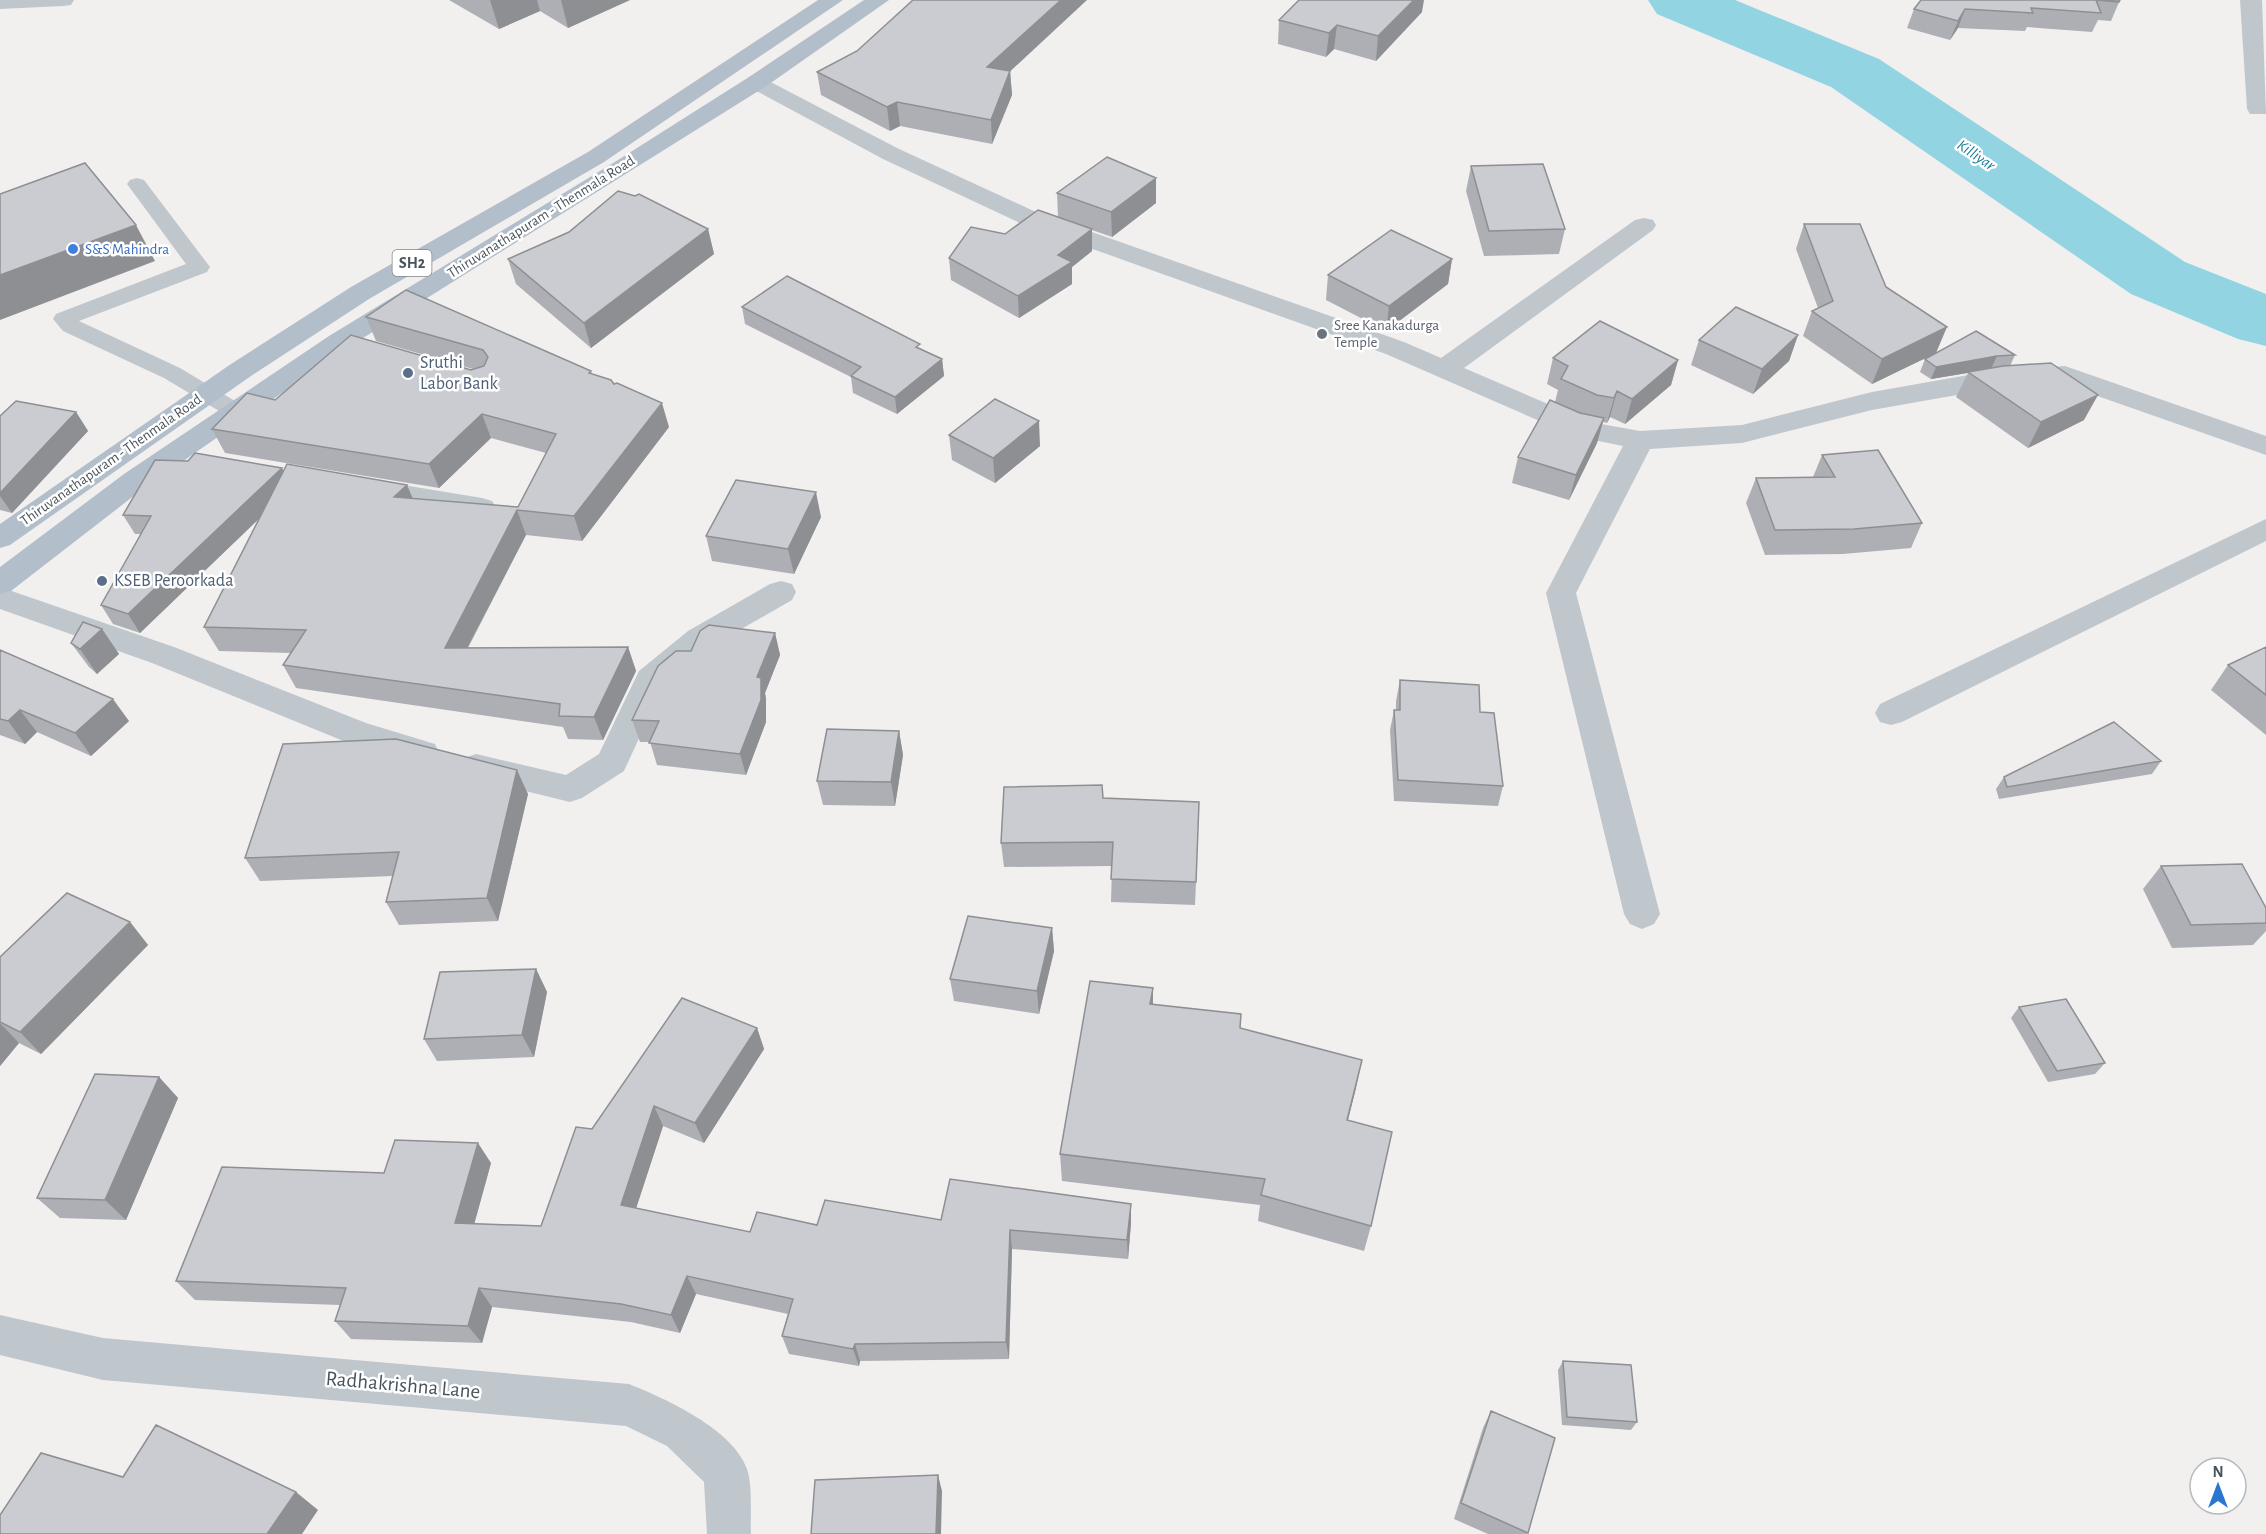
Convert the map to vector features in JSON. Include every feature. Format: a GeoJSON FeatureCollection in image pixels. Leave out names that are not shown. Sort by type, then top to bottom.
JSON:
{"type":"FeatureCollection","features":[{"type":"Feature","properties":{"kind":"main road"},"geometry":{"type":"LineString","coordinates":[[829,2],[868,7]]}},
{"type":"Feature","properties":{"kind":"main road","name":"Thiruvanathapuram - Thenmala Road"},"geometry":{"type":"LineString","coordinates":[[0,538],[206,393],[360,293],[596,157],[829,2]]}},
{"type":"Feature","properties":{"kind":"main road","name":"Thiruvanathapuram - Thenmala Road"},"geometry":{"type":"LineString","coordinates":[[0,583],[134,481],[338,342],[757,82],[868,7]]}},
{"type":"Feature","properties":{"kind":"street"},"geometry":{"type":"LineString","coordinates":[[0,3],[63,0]]}},
{"type":"Feature","properties":{"kind":"street"},"geometry":{"type":"LineString","coordinates":[[2251,0],[2258,109]]}},
{"type":"Feature","properties":{"kind":"street"},"geometry":{"type":"LineString","coordinates":[[757,82],[891,154],[1029,218],[1395,348],[1584,430],[1640,440],[1742,434],[1872,400],[1991,380],[2065,375],[2266,446]]}},
{"type":"Feature","properties":{"kind":"street"},"geometry":{"type":"LineString","coordinates":[[1444,369],[1644,225]]}},
{"type":"Feature","properties":{"kind":"street"},"geometry":{"type":"LineString","coordinates":[[338,342],[371,351]]}},
{"type":"Feature","properties":{"kind":"street"},"geometry":{"type":"LineString","coordinates":[[1640,440],[1561,593],[1642,914]]}},
{"type":"Feature","properties":{"kind":"street"},"geometry":{"type":"LineString","coordinates":[[173,456],[208,462]]}},
{"type":"Feature","properties":{"kind":"street"},"geometry":{"type":"LineString","coordinates":[[345,485],[483,508]]}},
{"type":"Feature","properties":{"kind":"street"},"geometry":{"type":"LineString","coordinates":[[1891,713],[2266,529]]}},
{"type":"Feature","properties":{"kind":"street"},"geometry":{"type":"LineString","coordinates":[[0,598],[163,655],[357,733],[450,761],[570,789],[612,762],[650,679],[699,639],[780,592]]}},
{"type":"Feature","properties":{"kind":"street","name":"Radhakrishna Lane"},"geometry":{"type":"LineString","coordinates":[[0,1335],[103,1359],[628,1405],[682,1431],[726,1472],[729,1534]]}},
{"type":"Feature","properties":{"kind":"lane"},"geometry":{"type":"LineString","coordinates":[[137,184],[199,267],[63,319],[70,326],[172,373],[237,412]]}},
{"type":"Feature","properties":{"kind":"building"},"geometry":{"type":"Polygon","coordinates":[[[913,0],[1061,0],[987,67],[1010,71],[991,120],[897,102],[887,107],[817,72],[857,51],[913,0]]]}},
{"type":"Feature","properties":{"kind":"building"},"geometry":{"type":"Polygon","coordinates":[[[1299,0],[1414,0],[1378,36],[1337,25],[1329,33],[1279,20],[1299,0]]]}},
{"type":"Feature","properties":{"kind":"building"},"geometry":{"type":"Polygon","coordinates":[[[1921,0],[2096,0],[2101,13],[2031,8],[2033,13],[1965,9],[1958,21],[1914,9],[1921,0]]]}},
{"type":"Feature","properties":{"kind":"building"},"geometry":{"type":"Polygon","coordinates":[[[2096,0],[2120,0],[2119,2],[2096,0]]]}},
{"type":"Feature","properties":{"kind":"building"},"geometry":{"type":"Polygon","coordinates":[[[1107,157],[1156,178],[1111,212],[1057,193],[1107,157]]]}},
{"type":"Feature","properties":{"kind":"building"},"geometry":{"type":"Polygon","coordinates":[[[85,163],[136,225],[0,275],[0,194],[85,163]]]}},
{"type":"Feature","properties":{"kind":"building"},"geometry":{"type":"Polygon","coordinates":[[[1543,164],[1565,229],[1489,231],[1471,166],[1543,164]]]}},
{"type":"Feature","properties":{"kind":"building"},"geometry":{"type":"Polygon","coordinates":[[[618,191],[635,196],[639,194],[708,229],[584,323],[508,259],[569,232],[618,191]]]}},
{"type":"Feature","properties":{"kind":"building"},"geometry":{"type":"Polygon","coordinates":[[[1038,210],[1092,229],[1058,255],[1072,262],[1018,296],[949,258],[971,227],[1005,234],[1038,210]]]}},
{"type":"Feature","properties":{"kind":"building"},"geometry":{"type":"Polygon","coordinates":[[[1804,224],[1860,224],[1886,287],[1947,327],[1882,359],[1812,311],[1833,301],[1804,224]]]}},
{"type":"Feature","properties":{"kind":"building"},"geometry":{"type":"Polygon","coordinates":[[[1391,230],[1452,259],[1389,306],[1328,275],[1391,230]]]}},
{"type":"Feature","properties":{"kind":"building"},"geometry":{"type":"Polygon","coordinates":[[[787,276],[920,344],[916,347],[942,359],[895,397],[851,376],[861,367],[742,307],[787,276]]]}},
{"type":"Feature","properties":{"kind":"building"},"geometry":{"type":"Polygon","coordinates":[[[406,290],[591,371],[589,373],[611,380],[614,384],[617,383],[662,403],[574,516],[517,510],[445,648],[628,647],[594,717],[559,716],[560,704],[283,665],[306,630],[204,627],[287,464],[407,485],[394,497],[518,507],[556,434],[482,414],[429,464],[212,429],[247,393],[275,400],[351,335],[471,370],[484,366],[488,357],[483,350],[366,317],[406,290]]]}},
{"type":"Feature","properties":{"kind":"building"},"geometry":{"type":"Polygon","coordinates":[[[1736,307],[1798,335],[1762,369],[1699,340],[1736,307]]]}},
{"type":"Feature","properties":{"kind":"building"},"geometry":{"type":"Polygon","coordinates":[[[1600,321],[1678,360],[1632,399],[1617,391],[1614,398],[1597,395],[1561,379],[1568,366],[1553,358],[1600,321]]]}},
{"type":"Feature","properties":{"kind":"building"},"geometry":{"type":"Polygon","coordinates":[[[1976,331],[2015,355],[1936,367],[1925,359],[1976,331]]]}},
{"type":"Feature","properties":{"kind":"building"},"geometry":{"type":"Polygon","coordinates":[[[2051,363],[2098,395],[2041,422],[1968,372],[2003,366],[2051,363]]]}},
{"type":"Feature","properties":{"kind":"building"},"geometry":{"type":"Polygon","coordinates":[[[995,399],[1039,421],[993,458],[949,435],[995,399]]]}},
{"type":"Feature","properties":{"kind":"building"},"geometry":{"type":"Polygon","coordinates":[[[1550,400],[1580,413],[1604,418],[1576,475],[1518,457],[1550,400]]]}},
{"type":"Feature","properties":{"kind":"building"},"geometry":{"type":"Polygon","coordinates":[[[16,401],[76,412],[0,493],[0,416],[16,401]]]}},
{"type":"Feature","properties":{"kind":"building"},"geometry":{"type":"Polygon","coordinates":[[[1878,450],[1922,523],[1854,529],[1775,530],[1756,478],[1835,477],[1822,455],[1878,450]]]}},
{"type":"Feature","properties":{"kind":"building"},"geometry":{"type":"Polygon","coordinates":[[[195,453],[282,468],[128,614],[101,605],[151,516],[123,515],[155,460],[188,461],[195,453]]]}},
{"type":"Feature","properties":{"kind":"building"},"geometry":{"type":"Polygon","coordinates":[[[736,480],[816,492],[788,549],[706,536],[736,480]]]}},
{"type":"Feature","properties":{"kind":"building"},"geometry":{"type":"Polygon","coordinates":[[[83,622],[102,629],[80,649],[71,643],[83,622]]]}},
{"type":"Feature","properties":{"kind":"building"},"geometry":{"type":"Polygon","coordinates":[[[709,625],[775,633],[757,677],[761,678],[761,700],[740,754],[649,743],[659,721],[632,720],[658,666],[676,651],[691,651],[700,631],[709,625]]]}},
{"type":"Feature","properties":{"kind":"building"},"geometry":{"type":"Polygon","coordinates":[[[2266,647],[2266,695],[2228,665],[2266,647]]]}},
{"type":"Feature","properties":{"kind":"building"},"geometry":{"type":"Polygon","coordinates":[[[0,650],[113,699],[75,733],[20,710],[8,721],[0,719],[0,650]]]}},
{"type":"Feature","properties":{"kind":"building"},"geometry":{"type":"Polygon","coordinates":[[[1400,680],[1479,685],[1480,712],[1494,713],[1503,786],[1398,780],[1394,710],[1400,710],[1400,680]]]}},
{"type":"Feature","properties":{"kind":"building"},"geometry":{"type":"Polygon","coordinates":[[[2114,722],[2161,761],[2007,787],[2004,777],[2114,722]]]}},
{"type":"Feature","properties":{"kind":"building"},"geometry":{"type":"Polygon","coordinates":[[[827,729],[899,731],[891,782],[817,781],[827,729]]]}},
{"type":"Feature","properties":{"kind":"building"},"geometry":{"type":"Polygon","coordinates":[[[396,739],[517,770],[487,898],[386,902],[399,852],[245,858],[283,744],[396,739]]]}},
{"type":"Feature","properties":{"kind":"building"},"geometry":{"type":"Polygon","coordinates":[[[1102,785],[1103,798],[1199,802],[1196,882],[1111,879],[1113,842],[1001,843],[1004,787],[1102,785]]]}},
{"type":"Feature","properties":{"kind":"building"},"geometry":{"type":"Polygon","coordinates":[[[2242,864],[2266,908],[2266,923],[2191,925],[2161,866],[2242,864]]]}},
{"type":"Feature","properties":{"kind":"building"},"geometry":{"type":"Polygon","coordinates":[[[67,893],[130,922],[20,1032],[0,1022],[0,957],[67,893]]]}},
{"type":"Feature","properties":{"kind":"building"},"geometry":{"type":"Polygon","coordinates":[[[968,916],[1052,928],[1037,991],[950,979],[968,916]]]}},
{"type":"Feature","properties":{"kind":"building"},"geometry":{"type":"Polygon","coordinates":[[[536,969],[522,1035],[424,1039],[440,972],[536,969]]]}},
{"type":"Feature","properties":{"kind":"building"},"geometry":{"type":"Polygon","coordinates":[[[1090,981],[1153,988],[1150,1004],[1241,1014],[1240,1028],[1362,1060],[1347,1120],[1392,1132],[1371,1226],[1261,1195],[1265,1179],[1060,1154],[1090,981]]]}},
{"type":"Feature","properties":{"kind":"building"},"geometry":{"type":"Polygon","coordinates":[[[682,998],[757,1028],[695,1123],[654,1106],[621,1205],[750,1232],[757,1212],[817,1225],[825,1200],[941,1220],[950,1179],[1131,1204],[1127,1240],[1010,1230],[1006,1342],[855,1344],[853,1349],[782,1336],[793,1299],[687,1276],[671,1315],[621,1304],[479,1288],[468,1326],[335,1321],[346,1288],[176,1281],[222,1167],[384,1173],[395,1140],[478,1143],[455,1223],[541,1226],[576,1127],[592,1129],[682,998]]]}},
{"type":"Feature","properties":{"kind":"building"},"geometry":{"type":"Polygon","coordinates":[[[2066,999],[2105,1063],[2057,1071],[2019,1007],[2066,999]]]}},
{"type":"Feature","properties":{"kind":"building"},"geometry":{"type":"Polygon","coordinates":[[[95,1074],[159,1077],[105,1200],[37,1198],[95,1074]]]}},
{"type":"Feature","properties":{"kind":"building"},"geometry":{"type":"Polygon","coordinates":[[[1563,1361],[1631,1365],[1637,1422],[1567,1417],[1563,1361]]]}},
{"type":"Feature","properties":{"kind":"building"},"geometry":{"type":"Polygon","coordinates":[[[1491,1411],[1555,1438],[1528,1533],[1461,1503],[1491,1411]]]}},
{"type":"Feature","properties":{"kind":"building"},"geometry":{"type":"Polygon","coordinates":[[[156,1425],[296,1492],[267,1534],[0,1534],[0,1515],[41,1453],[123,1477],[156,1425]]]}},
{"type":"Feature","properties":{"kind":"building"},"geometry":{"type":"Polygon","coordinates":[[[938,1475],[936,1534],[811,1534],[815,1480],[938,1475]]]}},
{"type":"Feature","properties":{"kind":"waterway","name":"Killiyar"},"geometry":{"type":"LineString","coordinates":[[1680,0],[1855,73],[2158,278],[2266,322]]}},
{"type":"Feature","properties":{"kind":"place","name":"S&S Mahindra"},"geometry":{"type":"Point","coordinates":[73,249]}},
{"type":"Feature","properties":{"kind":"place","name":"Sree Kanakadurga Temple"},"geometry":{"type":"Point","coordinates":[1322,334]}},
{"type":"Feature","properties":{"kind":"place","name":"Sruthi Labor Bank"},"geometry":{"type":"Point","coordinates":[408,373]}},
{"type":"Feature","properties":{"kind":"place","name":"KSEB Peroorkada"},"geometry":{"type":"Point","coordinates":[102,581]}}]}
